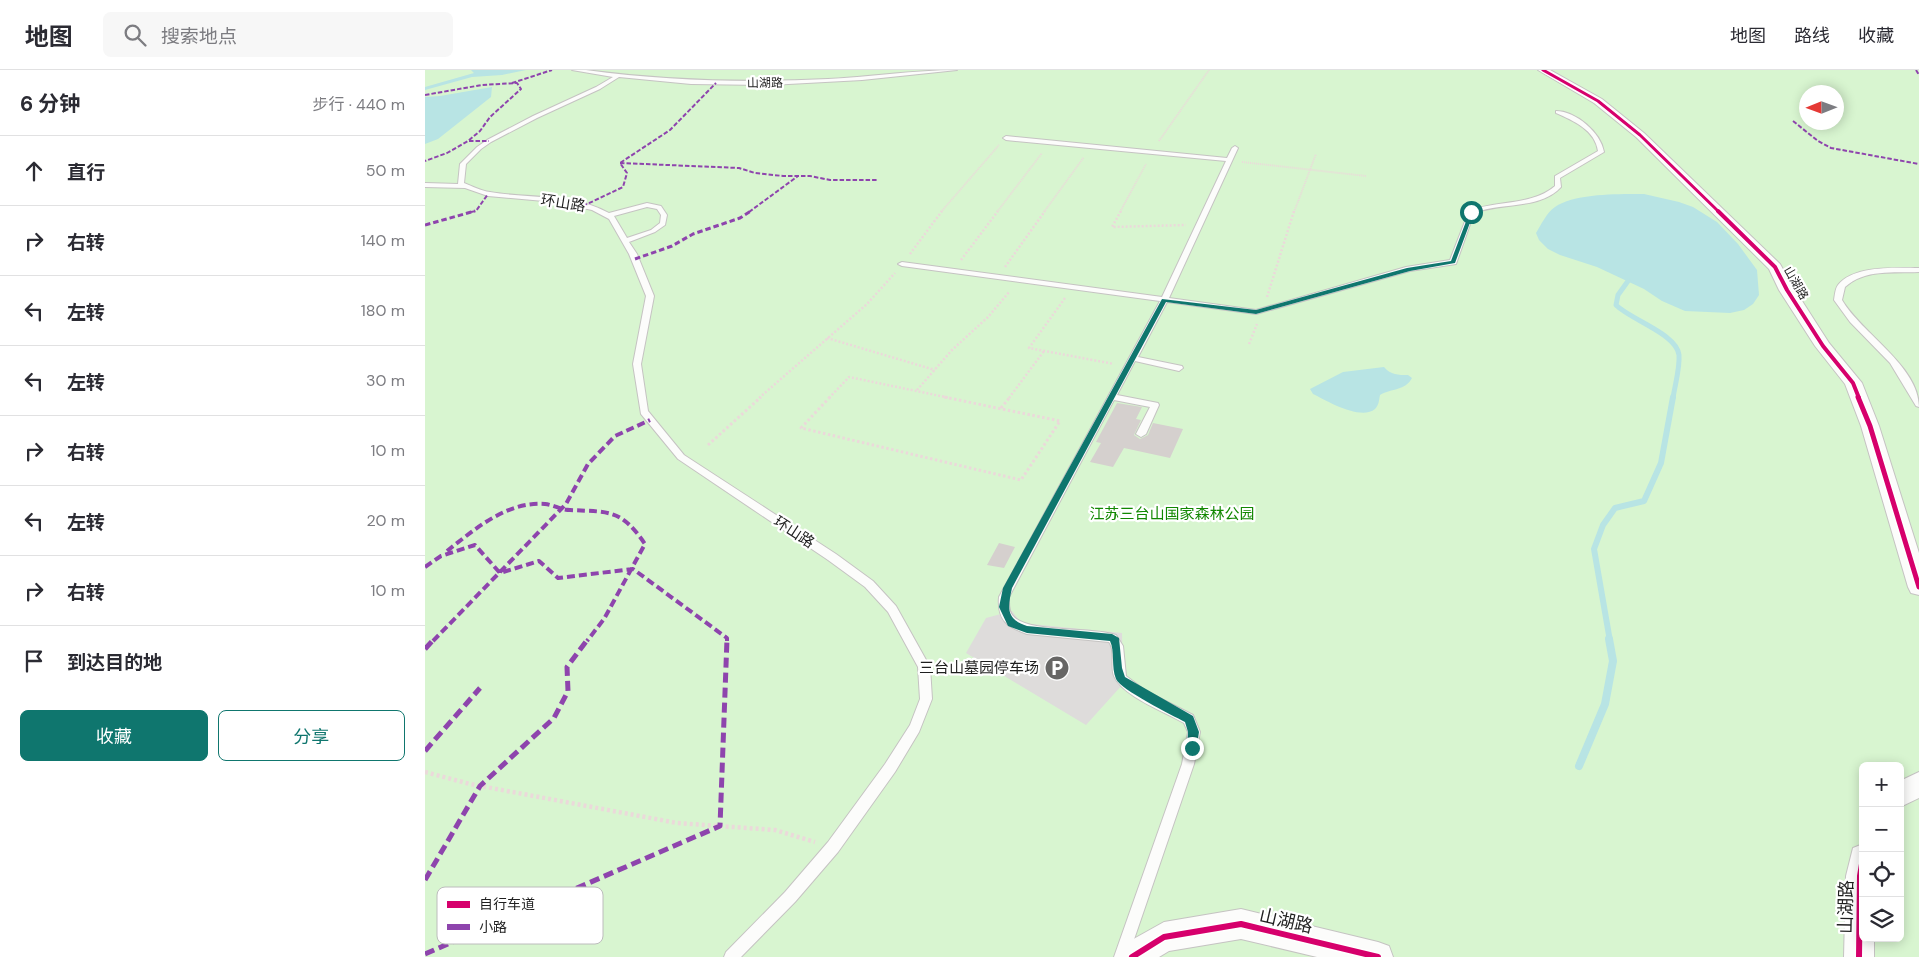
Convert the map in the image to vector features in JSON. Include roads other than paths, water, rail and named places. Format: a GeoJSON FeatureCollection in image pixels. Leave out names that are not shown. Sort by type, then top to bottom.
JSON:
{"type":"FeatureCollection","features":[{"type":"Feature","properties":{"kind":"street","name":"山湖路"},"geometry":{"type":"LineString","coordinates":[[1543,70],[1598,101],[1640,135],[1775,267],[1787,290],[1823,346],[1853,383],[1870,426],[1919,587]]}},
{"type":"Feature","properties":{"kind":"street"},"geometry":{"type":"LineString","coordinates":[[1904,793],[1919,784]]}},
{"type":"Feature","properties":{"kind":"street","name":"山湖路"},"geometry":{"type":"LineString","coordinates":[[1859,957],[1860,897]]}},
{"type":"Feature","properties":{"kind":"street","name":"山湖路"},"geometry":{"type":"LineString","coordinates":[[1132,957],[1165,937],[1241,924],[1378,957]]}},
{"type":"Feature","properties":{"kind":"lane","name":"山湖路"},"geometry":{"type":"LineString","coordinates":[[575,70],[617,76],[707,84],[803,82],[903,76],[954,70]]}},
{"type":"Feature","properties":{"kind":"lane"},"geometry":{"type":"LineString","coordinates":[[466,186],[461,184],[463,164],[484,144],[535,117],[598,88],[617,76]]}},
{"type":"Feature","properties":{"kind":"lane"},"geometry":{"type":"LineString","coordinates":[[902,264],[1247,311],[1263,310],[1409,269],[1453,262],[1471,212],[1482,208],[1521,203],[1552,192],[1558,187],[1557,177],[1591,160],[1601,152],[1595,137],[1581,124],[1559,112]]}},
{"type":"Feature","properties":{"kind":"lane"},"geometry":{"type":"LineString","coordinates":[[1006,138],[1229,160]]}},
{"type":"Feature","properties":{"kind":"lane"},"geometry":{"type":"LineString","coordinates":[[1121,957],[1188,764],[1193,732],[1189,719],[1121,680],[1117,668],[1116,641],[1112,638],[1027,629],[1011,623],[1003,607],[1007,588],[1164,300],[1235,148]]}},
{"type":"Feature","properties":{"kind":"lane","name":"环山路"},"geometry":{"type":"LineString","coordinates":[[425,185],[466,186],[488,194],[555,200],[594,208],[612,218],[625,240],[650,296],[637,364],[645,412],[681,457],[833,557],[869,584],[892,608],[924,667],[927,699],[915,728],[868,800],[833,847],[790,897],[731,957]]}},
{"type":"Feature","properties":{"kind":"lane"},"geometry":{"type":"LineString","coordinates":[[607,216],[647,205],[659,207],[664,215],[663,224],[653,231],[625,240]]}},
{"type":"Feature","properties":{"kind":"lane"},"geometry":{"type":"LineString","coordinates":[[1919,270],[1873,271],[1850,278],[1841,286],[1838,300],[1844,311],[1857,326],[1882,349],[1898,369],[1919,404]]}},
{"type":"Feature","properties":{"kind":"lane"},"geometry":{"type":"LineString","coordinates":[[1130,362],[1179,368]]}},
{"type":"Feature","properties":{"kind":"lane"},"geometry":{"type":"LineString","coordinates":[[1111,397],[1155,405],[1141,434]]}},
{"type":"Feature","properties":{"kind":"water"},"geometry":{"type":"Polygon","coordinates":[[[471,70],[526,70],[502,75],[472,77],[425,90],[425,87],[474,73],[471,70]]]}},
{"type":"Feature","properties":{"kind":"water"},"geometry":{"type":"Polygon","coordinates":[[[492,87],[491,97],[438,139],[425,144],[425,97],[492,87]]]}},
{"type":"Feature","properties":{"kind":"water"},"geometry":{"type":"Polygon","coordinates":[[[1644,194],[1693,207],[1717,222],[1738,244],[1757,270],[1759,295],[1753,304],[1744,310],[1730,313],[1685,311],[1597,267],[1548,249],[1539,240],[1536,233],[1549,212],[1564,202],[1598,195],[1644,194]]]}},
{"type":"Feature","properties":{"kind":"water"},"geometry":{"type":"Polygon","coordinates":[[[1384,367],[1392,373],[1408,375],[1412,378],[1406,385],[1380,395],[1375,409],[1369,412],[1361,413],[1344,409],[1313,394],[1310,389],[1343,372],[1384,367]]]}},
{"type":"Feature","properties":{"kind":"waterway"},"geometry":{"type":"LineString","coordinates":[[1628,281],[1618,295],[1616,305],[1662,334],[1676,347],[1679,355],[1679,365],[1673,398]]}},
{"type":"Feature","properties":{"kind":"waterway"},"geometry":{"type":"LineString","coordinates":[[1610,641],[1594,549],[1603,525],[1615,508],[1644,501],[1661,463],[1673,397]]}},
{"type":"Feature","properties":{"kind":"waterway"},"geometry":{"type":"LineString","coordinates":[[1579,766],[1605,704],[1613,661],[1609,639]]}},
{"type":"Feature","properties":{"kind":"place","name":"三台山墓园停车场"},"geometry":{"type":"Point","coordinates":[1057,668]}},
{"type":"Feature","properties":{"kind":"park label","name":"江苏三台山国家森林公园"},"geometry":{"type":"Point","coordinates":[1172,514]}}]}
